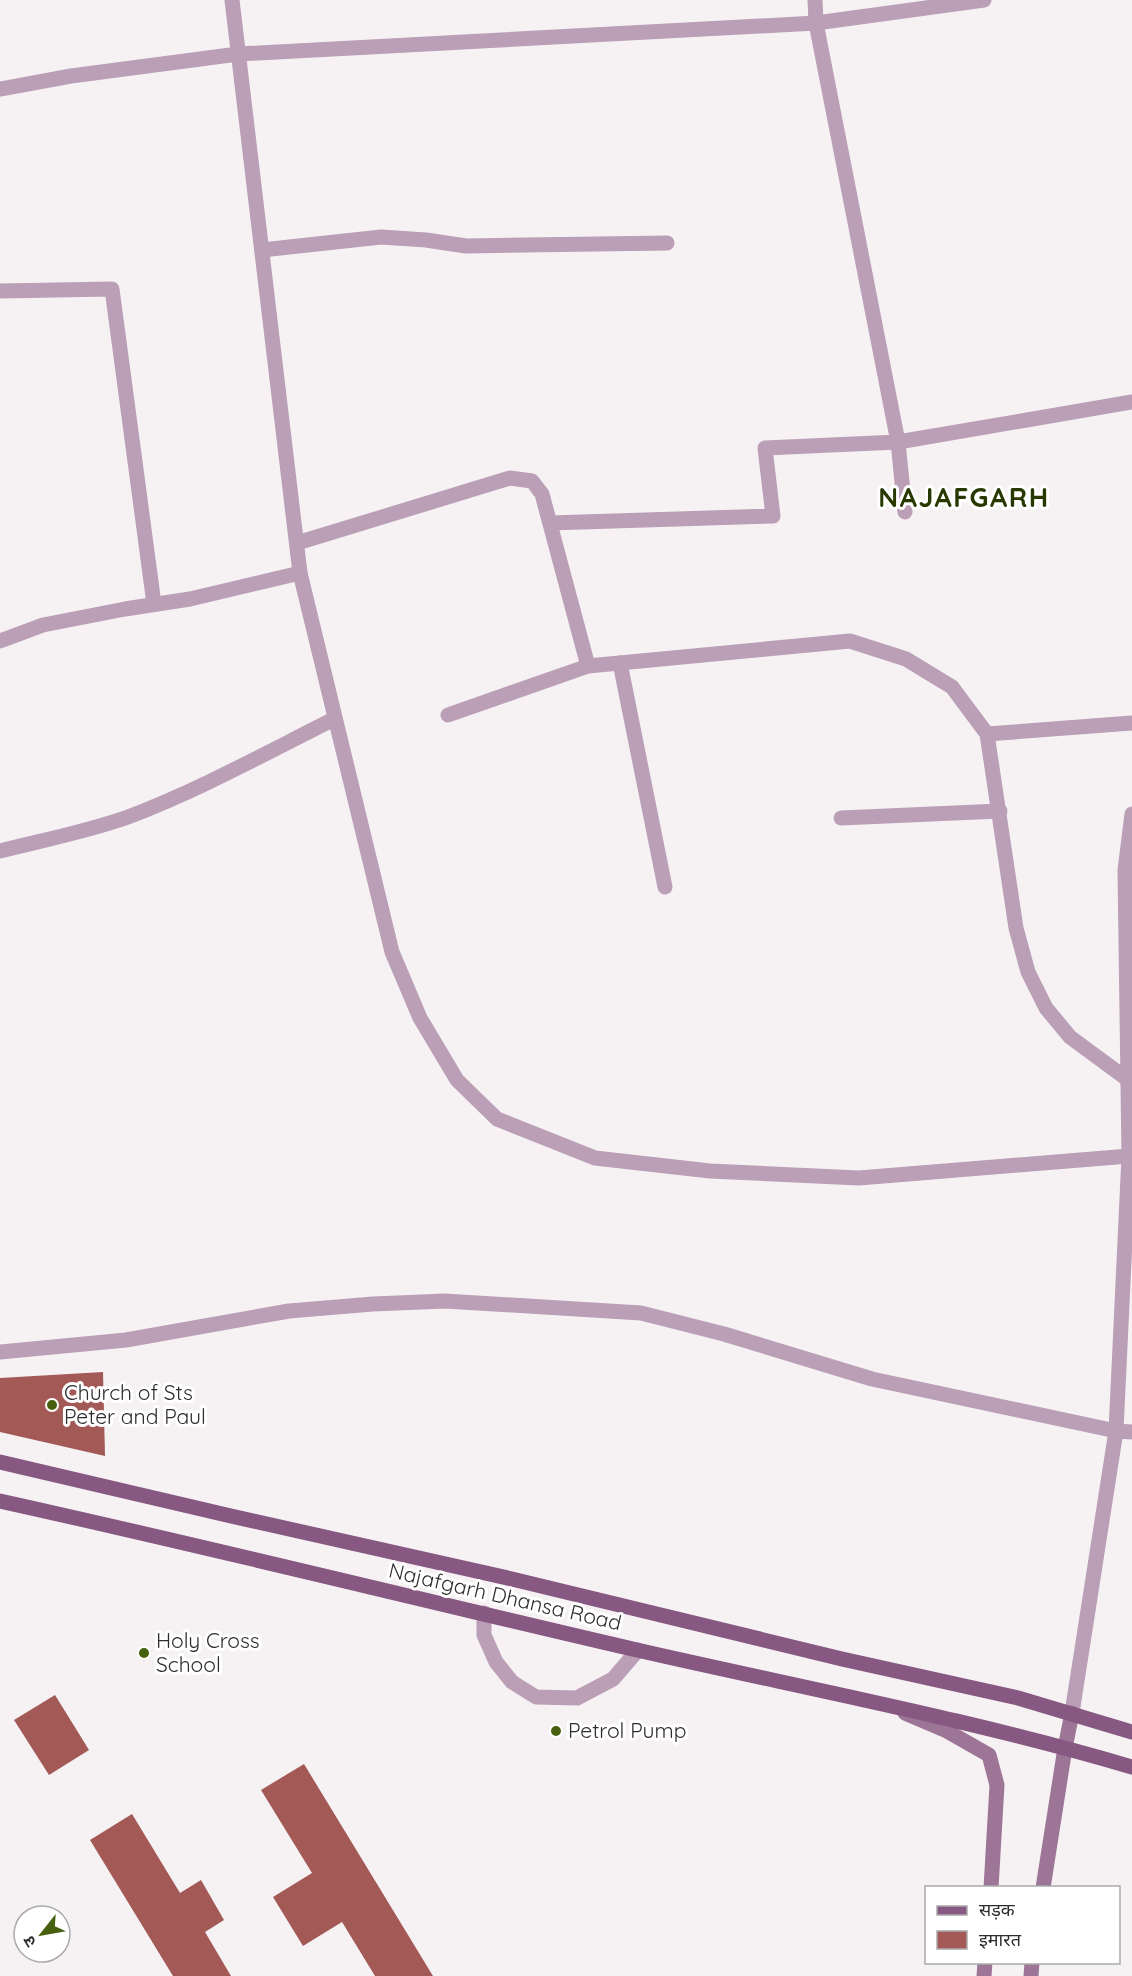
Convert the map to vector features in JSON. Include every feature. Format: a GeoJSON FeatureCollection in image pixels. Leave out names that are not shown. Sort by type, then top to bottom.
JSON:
{"type":"FeatureCollection","features":[{"type":"Feature","properties":{"kind":"main road"},"geometry":{"type":"LineString","coordinates":[[0,1462],[1018,1698],[1132,1732]]}},
{"type":"Feature","properties":{"kind":"main road","name":"Najafgarh Dhansa Road"},"geometry":{"type":"LineString","coordinates":[[0,1501],[638,1650],[1001,1731],[1132,1767]]}},
{"type":"Feature","properties":{"kind":"main road"},"geometry":{"type":"LineString","coordinates":[[885,1704],[945,1730],[990,1755],[997,1785],[991,1886]]}},
{"type":"Feature","properties":{"kind":"main road"},"geometry":{"type":"LineString","coordinates":[[1043,1886],[1072,1713]]}},
{"type":"Feature","properties":{"kind":"street"},"geometry":{"type":"LineString","coordinates":[[232,0],[300,573],[389,940],[420,1018],[457,1080],[497,1119],[595,1158],[710,1172],[859,1178],[1129,1156]]}},
{"type":"Feature","properties":{"kind":"street"},"geometry":{"type":"LineString","coordinates":[[815,0],[816,22],[898,442],[906,512]]}},
{"type":"Feature","properties":{"kind":"street"},"geometry":{"type":"LineString","coordinates":[[0,89],[71,76],[238,54],[816,22],[984,0]]}},
{"type":"Feature","properties":{"kind":"street"},"geometry":{"type":"LineString","coordinates":[[262,250],[381,237],[466,246],[667,243]]}},
{"type":"Feature","properties":{"kind":"street"},"geometry":{"type":"LineString","coordinates":[[0,291],[112,289],[154,604]]}},
{"type":"Feature","properties":{"kind":"street"},"geometry":{"type":"LineString","coordinates":[[550,523],[773,516],[765,448],[898,442],[1132,402]]}},
{"type":"Feature","properties":{"kind":"street"},"geometry":{"type":"LineString","coordinates":[[297,543],[510,478],[532,481],[542,494],[588,666]]}},
{"type":"Feature","properties":{"kind":"street"},"geometry":{"type":"LineString","coordinates":[[0,641],[43,625],[190,599],[300,573]]}},
{"type":"Feature","properties":{"kind":"street"},"geometry":{"type":"LineString","coordinates":[[448,715],[588,666],[850,641],[906,660],[952,687],[987,734],[1016,928],[1028,972],[1047,1008],[1070,1037],[1127,1079]]}},
{"type":"Feature","properties":{"kind":"street"},"geometry":{"type":"LineString","coordinates":[[620,663],[665,887]]}},
{"type":"Feature","properties":{"kind":"street"},"geometry":{"type":"LineString","coordinates":[[0,850],[81,832],[128,816],[183,794],[334,719]]}},
{"type":"Feature","properties":{"kind":"street"},"geometry":{"type":"LineString","coordinates":[[987,734],[1132,723]]}},
{"type":"Feature","properties":{"kind":"street"},"geometry":{"type":"LineString","coordinates":[[841,818],[1000,811]]}},
{"type":"Feature","properties":{"kind":"street"},"geometry":{"type":"LineString","coordinates":[[1072,1713],[1116,1431],[1129,1156],[1125,870],[1132,814]]}},
{"type":"Feature","properties":{"kind":"street"},"geometry":{"type":"LineString","coordinates":[[0,1352],[126,1340],[289,1311],[373,1304],[445,1301],[641,1313],[724,1334],[872,1379],[1116,1431],[1132,1432]]}},
{"type":"Feature","properties":{"kind":"street"},"geometry":{"type":"LineString","coordinates":[[484,1613],[484,1635],[496,1662],[512,1682],[536,1697],[577,1698],[613,1679],[638,1650]]}},
{"type":"Feature","properties":{"kind":"building","name":"Church of Sts Peter and Paul"},"geometry":{"type":"Polygon","coordinates":[[[103,1372],[105,1456],[0,1432],[0,1378],[103,1372]]]}},
{"type":"Feature","properties":{"kind":"building"},"geometry":{"type":"Polygon","coordinates":[[[55,1695],[89,1750],[49,1775],[14,1720],[55,1695]]]}},
{"type":"Feature","properties":{"kind":"building"},"geometry":{"type":"Polygon","coordinates":[[[304,1764],[433,1976],[375,1976],[342,1922],[303,1946],[273,1897],[312,1873],[261,1790],[304,1764]]]}},
{"type":"Feature","properties":{"kind":"building"},"geometry":{"type":"Polygon","coordinates":[[[132,1814],[180,1893],[201,1880],[224,1920],[205,1932],[231,1976],[173,1976],[90,1840],[132,1814]]]}},
{"type":"Feature","properties":{"kind":"place","name":"Church of Sts Peter and Paul"},"geometry":{"type":"Point","coordinates":[52,1405]}},
{"type":"Feature","properties":{"kind":"place","name":"Holy Cross School"},"geometry":{"type":"Point","coordinates":[144,1653]}},
{"type":"Feature","properties":{"kind":"place","name":"Petrol Pump"},"geometry":{"type":"Point","coordinates":[556,1731]}},
{"type":"Feature","properties":{"kind":"district","name":"NAJAFGARH"},"geometry":{"type":"Point","coordinates":[964,498]}}]}
